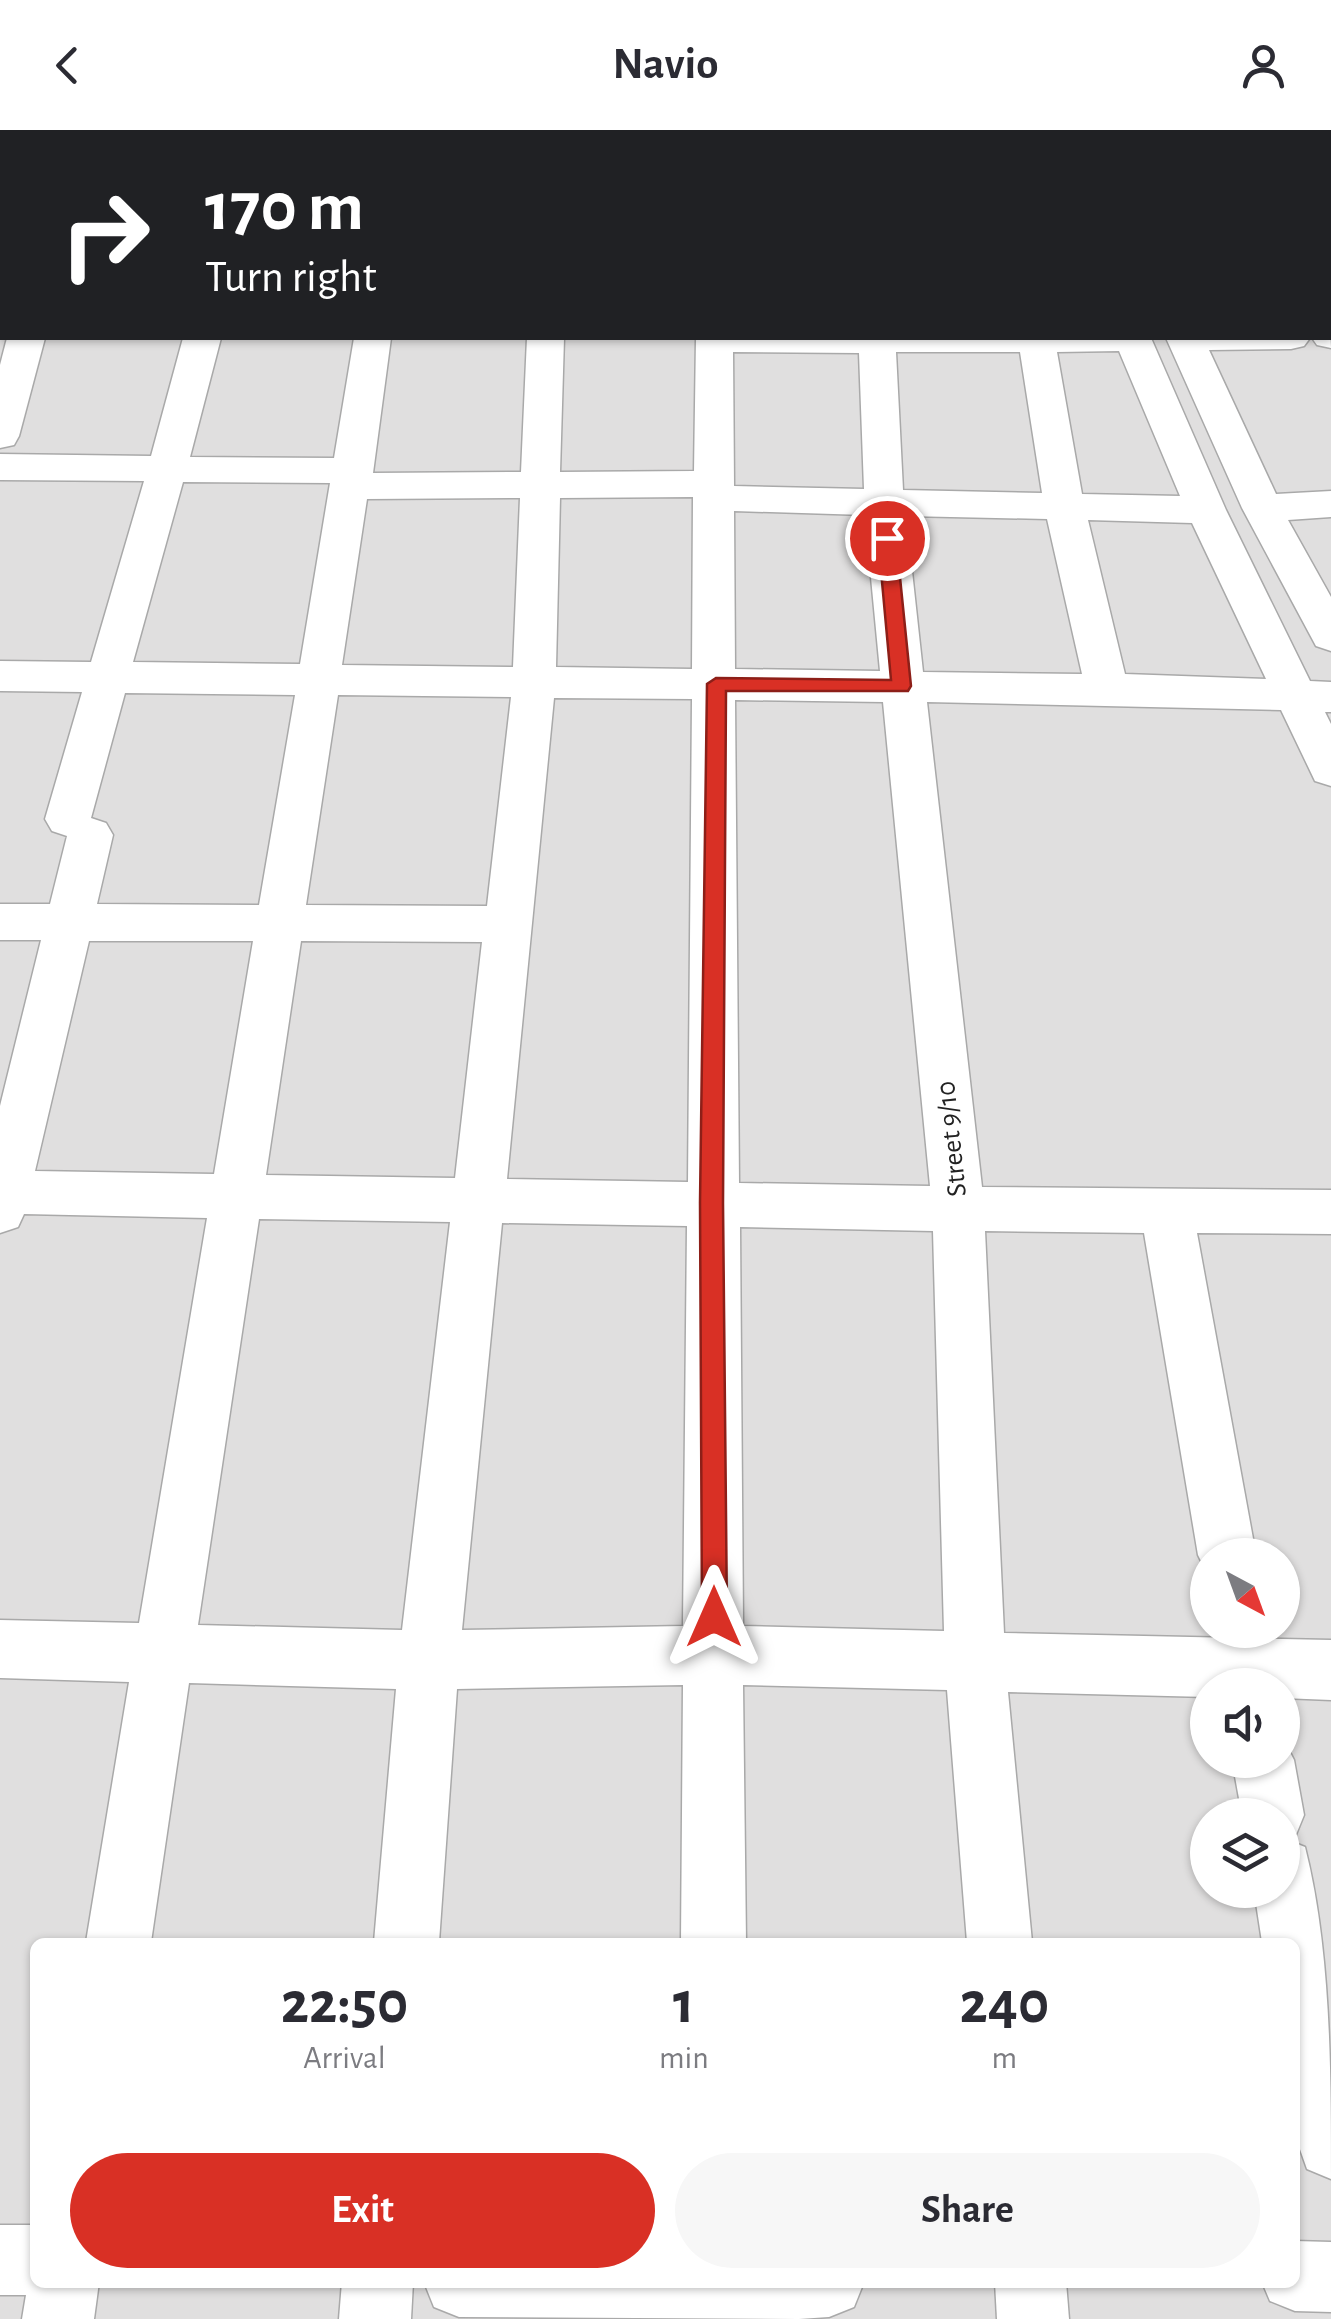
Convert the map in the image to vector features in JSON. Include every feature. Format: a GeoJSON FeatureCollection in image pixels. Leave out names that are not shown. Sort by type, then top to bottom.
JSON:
{"type":"FeatureCollection","features":[{"type":"Feature","properties":{"kind":"street"},"geometry":{"type":"LineString","coordinates":[[0,436],[25,340]]}},
{"type":"Feature","properties":{"kind":"street"},"geometry":{"type":"LineString","coordinates":[[202,340],[170,469],[105,678],[79,827],[69,924],[2,1198],[237,1195],[958,1210],[1331,1212]]}},
{"type":"Feature","properties":{"kind":"street"},"geometry":{"type":"LineString","coordinates":[[119,1938],[317,680],[354,478],[373,340]]}},
{"type":"Feature","properties":{"kind":"street"},"geometry":{"type":"LineString","coordinates":[[406,1938],[429,1660],[534,682],[545,340]]}},
{"type":"Feature","properties":{"kind":"street"},"geometry":{"type":"LineString","coordinates":[[713,1938],[714,340]]}},
{"type":"Feature","properties":{"kind":"street"},"geometry":{"type":"LineString","coordinates":[[735,340],[832,340]]}},
{"type":"Feature","properties":{"kind":"street","name":"Street 9/10"},"geometry":{"type":"LineString","coordinates":[[878,340],[884,501],[901,686],[958,1210],[975,1662],[1000,1938]]}},
{"type":"Feature","properties":{"kind":"street"},"geometry":{"type":"LineString","coordinates":[[1036,340],[1064,504],[1107,689]]}},
{"type":"Feature","properties":{"kind":"street"},"geometry":{"type":"LineString","coordinates":[[1133,340],[1206,510],[1313,697],[1331,770]]}},
{"type":"Feature","properties":{"kind":"street"},"geometry":{"type":"LineString","coordinates":[[1201,340],[1262,508],[1331,636]]}},
{"type":"Feature","properties":{"kind":"street"},"geometry":{"type":"LineString","coordinates":[[0,466],[170,469],[884,501],[1206,510]]}},
{"type":"Feature","properties":{"kind":"street"},"geometry":{"type":"LineString","coordinates":[[1262,508],[1331,504]]}},
{"type":"Feature","properties":{"kind":"street"},"geometry":{"type":"LineString","coordinates":[[0,676],[1107,689],[1313,697]]}},
{"type":"Feature","properties":{"kind":"street"},"geometry":{"type":"LineString","coordinates":[[0,922],[508,924]]}},
{"type":"Feature","properties":{"kind":"street"},"geometry":{"type":"LineString","coordinates":[[1166,1209],[1224,1538]]}},
{"type":"Feature","properties":{"kind":"street"},"geometry":{"type":"LineString","coordinates":[[0,1649],[429,1660],[715,1655],[975,1662],[1246,1661],[1331,1670]]}},
{"type":"Feature","properties":{"kind":"street"},"geometry":{"type":"LineString","coordinates":[[1289,1908],[1294,1938]]}},
{"type":"Feature","properties":{"kind":"street"},"geometry":{"type":"LineString","coordinates":[[1300,1971],[1331,2145]]}},
{"type":"Feature","properties":{"kind":"street"},"geometry":{"type":"LineString","coordinates":[[0,2260],[30,2260]]}},
{"type":"Feature","properties":{"kind":"street"},"geometry":{"type":"LineString","coordinates":[[1300,2276],[1331,2277]]}},
{"type":"Feature","properties":{"kind":"street"},"geometry":{"type":"LineString","coordinates":[[58,2319],[63,2288]]}},
{"type":"Feature","properties":{"kind":"street"},"geometry":{"type":"LineString","coordinates":[[375,2319],[378,2288]]}},
{"type":"Feature","properties":{"kind":"street"},"geometry":{"type":"LineString","coordinates":[[560,2288],[712,2297],[782,2288]]}},
{"type":"Feature","properties":{"kind":"street"},"geometry":{"type":"LineString","coordinates":[[1031,2288],[1034,2319]]}},
{"type":"Feature","properties":{"kind":"shaded area"},"geometry":{"type":"Polygon","coordinates":[[[0,340],[1331,340],[1331,2319],[0,2319],[0,340]]]}},
{"type":"Feature","properties":{"kind":"route"},"geometry":{"type":"LineString","coordinates":[[714,1617],[711,1203],[716,684],[901,686],[887,538]]}}]}
